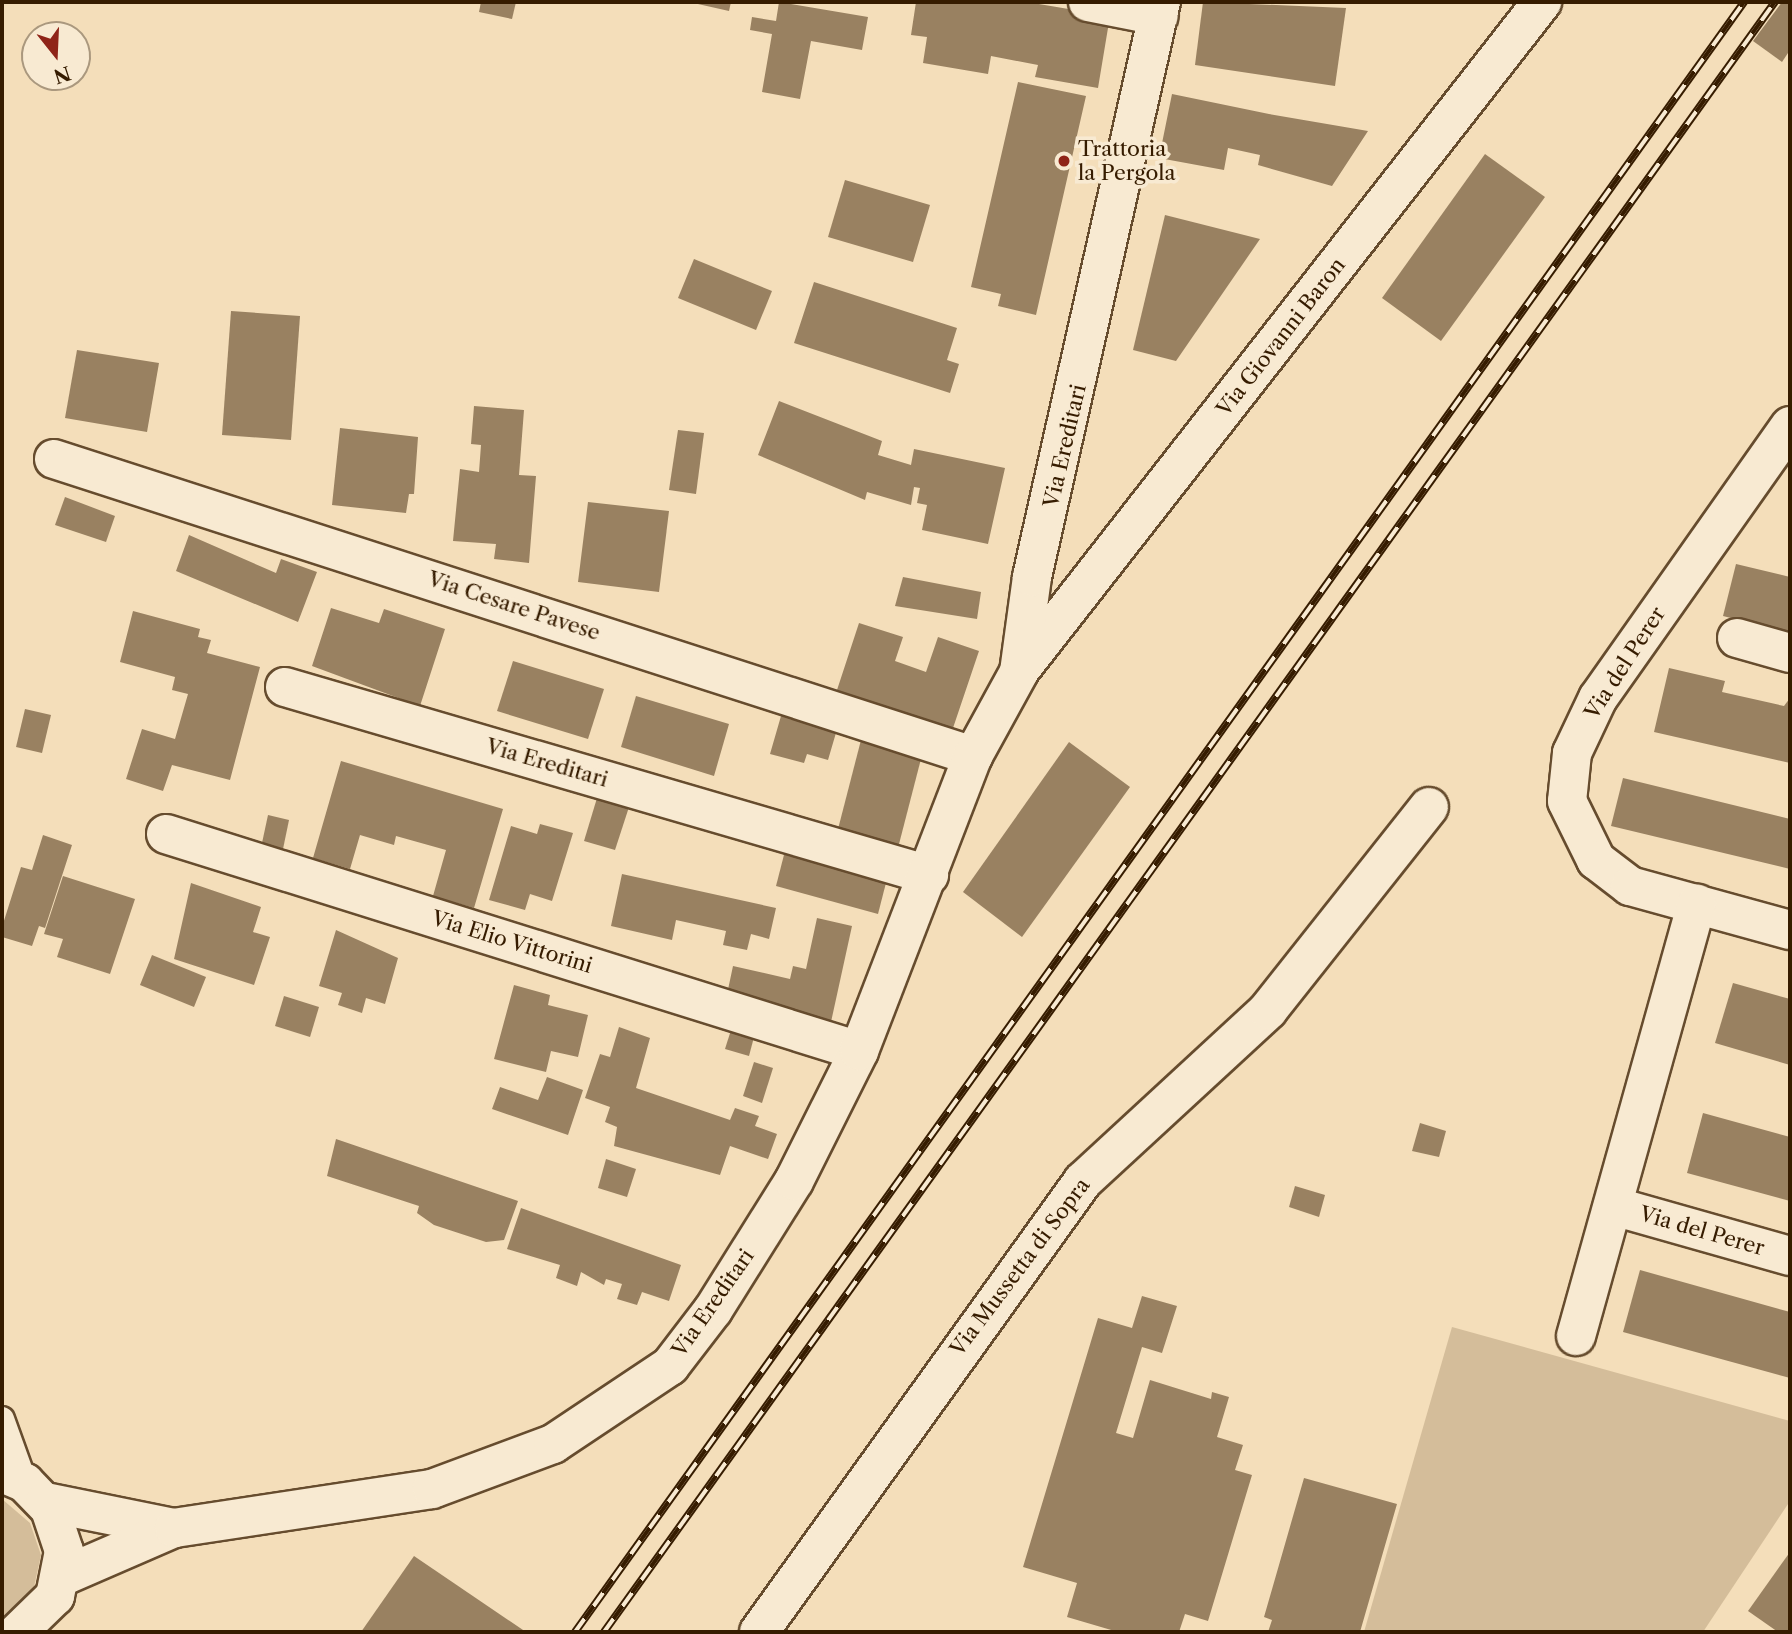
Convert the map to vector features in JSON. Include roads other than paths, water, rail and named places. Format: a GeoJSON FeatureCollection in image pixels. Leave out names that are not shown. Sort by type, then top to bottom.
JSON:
{"type":"FeatureCollection","features":[{"type":"Feature","properties":{"kind":"street"},"geometry":{"type":"LineString","coordinates":[[1087,2],[1160,9]]}},
{"type":"Feature","properties":{"kind":"street","name":"Via Giovanni Baron"},"geometry":{"type":"LineString","coordinates":[[1019,672],[1542,2]]}},
{"type":"Feature","properties":{"kind":"street","name":"Via Ereditari"},"geometry":{"type":"LineString","coordinates":[[61,1577],[174,1528],[432,1489],[553,1444],[619,1405],[670,1366],[713,1310],[794,1181],[859,1051],[973,756],[1019,672],[1032,577],[1160,9]]}},
{"type":"Feature","properties":{"kind":"street","name":"Via del Perer"},"geometry":{"type":"LineString","coordinates":[[1790,426],[1598,698],[1572,752],[1567,801],[1596,860],[1630,886],[1790,930]]}},
{"type":"Feature","properties":{"kind":"street","name":"Via Cesare Pavese"},"geometry":{"type":"LineString","coordinates":[[54,459],[973,756]]}},
{"type":"Feature","properties":{"kind":"street"},"geometry":{"type":"LineString","coordinates":[[1737,638],[1790,653]]}},
{"type":"Feature","properties":{"kind":"street","name":"Via Ereditari"},"geometry":{"type":"LineString","coordinates":[[285,687],[929,875]]}},
{"type":"Feature","properties":{"kind":"street","name":"Via Mussetta di Sopra"},"geometry":{"type":"LineString","coordinates":[[759,1632],[1083,1181],[1268,1010],[1429,807]]}},
{"type":"Feature","properties":{"kind":"street","name":"Via Elio Vittorini"},"geometry":{"type":"LineString","coordinates":[[166,834],[859,1051]]}},
{"type":"Feature","properties":{"kind":"street","name":"Via del Perer"},"geometry":{"type":"LineString","coordinates":[[1576,1336],[1697,904]]}},
{"type":"Feature","properties":{"kind":"street","name":"Via del Perer"},"geometry":{"type":"LineString","coordinates":[[1613,1206],[1790,1256]]}},
{"type":"Feature","properties":{"kind":"street"},"geometry":{"type":"LineString","coordinates":[[18,1632],[47,1606],[61,1577],[61,1533],[24,1486]]}},
{"type":"Feature","properties":{"kind":"street","name":"Via Ereditari"},"geometry":{"type":"LineString","coordinates":[[24,1486],[174,1528]]}},
{"type":"Feature","properties":{"kind":"lane"},"geometry":{"type":"LineString","coordinates":[[2,1419],[24,1486]]}},
{"type":"Feature","properties":{"kind":"railway"},"geometry":{"type":"LineString","coordinates":[[575,1632],[1744,2]]}},
{"type":"Feature","properties":{"kind":"railway"},"geometry":{"type":"LineString","coordinates":[[604,1632],[1775,2]]}},
{"type":"Feature","properties":{"kind":"place","name":"Trattoria la Pergola"},"geometry":{"type":"Point","coordinates":[1064,161]}}]}
